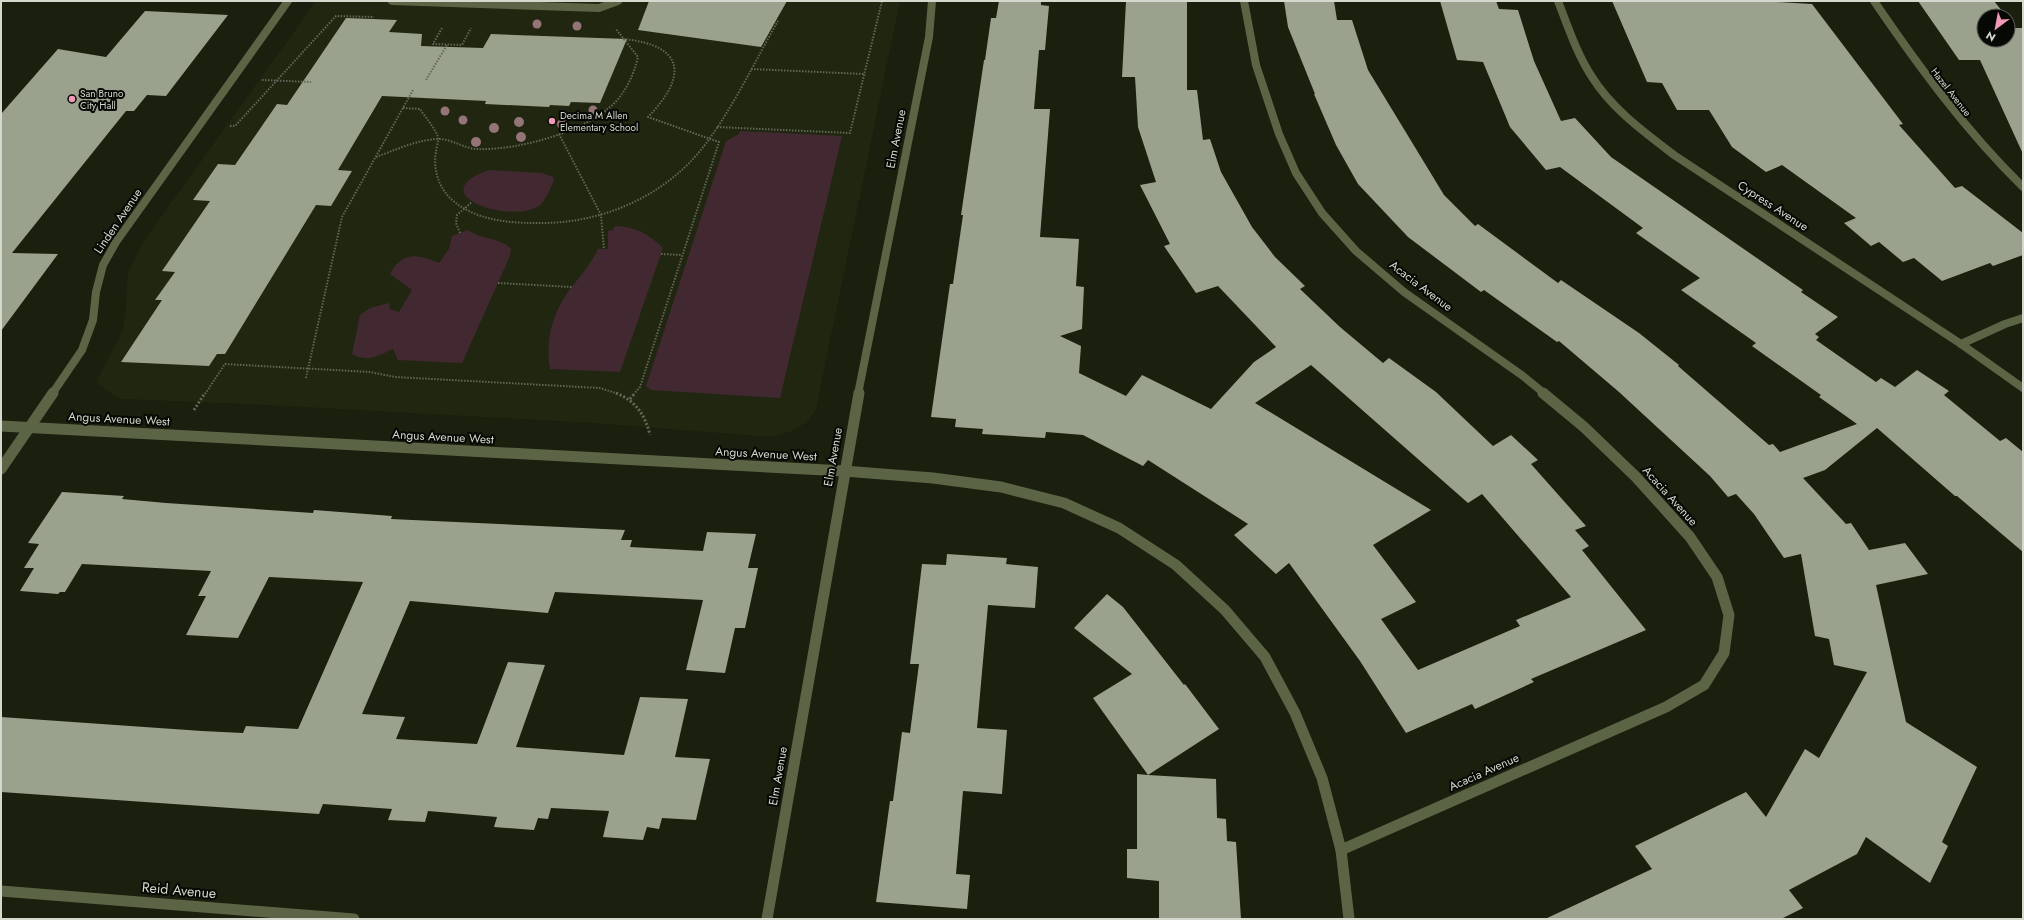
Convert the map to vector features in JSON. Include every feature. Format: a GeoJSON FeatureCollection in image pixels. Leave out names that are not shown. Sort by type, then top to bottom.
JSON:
{"type":"FeatureCollection","features":[{"type":"Feature","properties":{"kind":"street","name":"Linden Avenue"},"geometry":{"type":"LineString","coordinates":[[1,469],[82,350],[93,320],[96,292],[103,265],[116,242],[288,1]]}},
{"type":"Feature","properties":{"kind":"street"},"geometry":{"type":"LineString","coordinates":[[392,1],[528,3],[599,8],[618,1]]}},
{"type":"Feature","properties":{"kind":"street","name":"Elm Avenue"},"geometry":{"type":"LineString","coordinates":[[767,919],[844,471],[929,37],[932,1]]}},
{"type":"Feature","properties":{"kind":"street","name":"Acacia Avenue"},"geometry":{"type":"LineString","coordinates":[[1244,1],[1248,31],[1256,65],[1279,134],[1296,173],[1322,213],[1356,251],[1404,292],[1523,376],[1584,427],[1636,477],[1690,537],[1717,577],[1728,614],[1724,652],[1704,685],[1666,706],[1341,850]]}},
{"type":"Feature","properties":{"kind":"street","name":"Cypress Avenue"},"geometry":{"type":"LineString","coordinates":[[1558,1],[1584,65],[1607,96],[1636,126],[1674,155],[1961,344],[2023,388]]}},
{"type":"Feature","properties":{"kind":"street","name":"Hazel Avenue"},"geometry":{"type":"LineString","coordinates":[[1874,1],[1910,54],[1967,128],[1999,164],[2023,187]]}},
{"type":"Feature","properties":{"kind":"street"},"geometry":{"type":"LineString","coordinates":[[1961,344],[2004,324],[2023,318]]}},
{"type":"Feature","properties":{"kind":"street","name":"Angus Avenue West"},"geometry":{"type":"LineString","coordinates":[[1,426],[844,471],[934,478],[1001,487],[1064,503],[1119,528],[1176,565],[1225,610],[1265,657],[1295,713],[1322,778],[1341,850]]}},
{"type":"Feature","properties":{"kind":"street"},"geometry":{"type":"LineString","coordinates":[[1341,850],[1349,919]]}},
{"type":"Feature","properties":{"kind":"street","name":"Reid Avenue"},"geometry":{"type":"LineString","coordinates":[[1,891],[354,919]]}},
{"type":"Feature","properties":{"kind":"path"},"geometry":{"type":"LineString","coordinates":[[717,127],[850,133],[882,1]]}},
{"type":"Feature","properties":{"kind":"path"},"geometry":{"type":"LineString","coordinates":[[227,126],[235,126],[336,16],[382,18]]}},
{"type":"Feature","properties":{"kind":"path"},"geometry":{"type":"LineString","coordinates":[[438,138],[434,164],[437,177],[453,201],[463,207],[480,215],[517,224],[560,223],[601,215],[635,201],[669,181],[698,156],[717,127],[778,21]]}},
{"type":"Feature","properties":{"kind":"path"},"geometry":{"type":"LineString","coordinates":[[437,25],[444,26],[433,44],[462,45],[472,27],[465,27]]}},
{"type":"Feature","properties":{"kind":"path"},"geometry":{"type":"LineString","coordinates":[[610,31],[620,27]]}},
{"type":"Feature","properties":{"kind":"path"},"geometry":{"type":"LineString","coordinates":[[403,108],[420,109],[438,138],[458,146],[476,149],[517,145],[559,134],[609,108],[623,95],[636,71],[638,57],[616,29]]}},
{"type":"Feature","properties":{"kind":"path"},"geometry":{"type":"LineString","coordinates":[[623,39],[639,40],[653,45],[669,56],[673,62],[675,76],[672,85],[661,103],[648,117],[719,142],[640,387],[630,399]]}},
{"type":"Feature","properties":{"kind":"path"},"geometry":{"type":"LineString","coordinates":[[426,80],[447,45]]}},
{"type":"Feature","properties":{"kind":"path"},"geometry":{"type":"LineString","coordinates":[[751,69],[864,74]]}},
{"type":"Feature","properties":{"kind":"path"},"geometry":{"type":"LineString","coordinates":[[266,80],[311,82]]}},
{"type":"Feature","properties":{"kind":"path"},"geometry":{"type":"LineString","coordinates":[[306,378],[342,217],[413,90]]}},
{"type":"Feature","properties":{"kind":"path"},"geometry":{"type":"LineString","coordinates":[[559,134],[601,215],[604,249]]}},
{"type":"Feature","properties":{"kind":"path"},"geometry":{"type":"LineString","coordinates":[[376,157],[438,138]]}},
{"type":"Feature","properties":{"kind":"path"},"geometry":{"type":"LineString","coordinates":[[460,233],[454,221],[458,212],[472,202]]}},
{"type":"Feature","properties":{"kind":"path"},"geometry":{"type":"LineString","coordinates":[[661,254],[682,255]]}},
{"type":"Feature","properties":{"kind":"path"},"geometry":{"type":"LineString","coordinates":[[498,283],[572,287]]}},
{"type":"Feature","properties":{"kind":"path"},"geometry":{"type":"LineString","coordinates":[[194,411],[225,364],[370,372],[394,377],[600,388],[630,399],[640,409],[647,421],[652,440]]}},
{"type":"Feature","properties":{"kind":"shaded area","name":"Decima M Allen Elementary School"},"geometry":{"type":"Polygon","coordinates":[[[316,1],[900,1],[816,409],[806,423],[790,432],[770,437],[593,423],[267,405],[122,399],[114,396],[96,382],[119,338],[123,327],[126,307],[127,279],[130,268],[143,242],[316,1]]]}},
{"type":"Feature","properties":{"kind":"shaded area"},"geometry":{"type":"Polygon","coordinates":[[[740,131],[842,136],[780,398],[651,390],[646,386],[726,141],[739,134],[740,131]]]}},
{"type":"Feature","properties":{"kind":"shaded area"},"geometry":{"type":"Polygon","coordinates":[[[489,170],[542,173],[553,177],[554,181],[540,205],[527,211],[510,212],[493,209],[478,204],[467,197],[464,189],[470,179],[489,170]]]}},
{"type":"Feature","properties":{"kind":"shaded area"},"geometry":{"type":"Polygon","coordinates":[[[615,226],[635,229],[652,238],[663,248],[620,372],[550,369],[548,348],[549,338],[554,319],[562,301],[588,266],[598,249],[608,249],[608,231],[613,230],[615,226]]]}},
{"type":"Feature","properties":{"kind":"shaded area"},"geometry":{"type":"Polygon","coordinates":[[[468,230],[479,236],[501,242],[511,249],[510,256],[462,363],[398,360],[393,349],[373,358],[363,358],[352,354],[360,315],[370,308],[389,303],[390,309],[399,312],[412,290],[390,274],[400,261],[411,256],[417,256],[439,263],[449,249],[452,236],[468,230]]]}},
{"type":"Feature","properties":{"kind":"building"},"geometry":{"type":"Polygon","coordinates":[[[649,1],[787,1],[761,47],[638,30],[649,1]]]}},
{"type":"Feature","properties":{"kind":"building"},"geometry":{"type":"Polygon","coordinates":[[[999,1],[1041,1],[1041,5],[1049,6],[1045,50],[1039,50],[1034,109],[1050,109],[1040,237],[1079,239],[1076,286],[1084,287],[1082,329],[1060,336],[1081,346],[1079,373],[1126,396],[1142,375],[1211,409],[1254,362],[1276,347],[1218,286],[1196,293],[1164,246],[1170,244],[1140,185],[1156,182],[1138,127],[1135,77],[1122,77],[1126,1],[1187,1],[1187,90],[1197,90],[1203,140],[1210,139],[1221,172],[1252,227],[1275,257],[1305,286],[1300,289],[1340,327],[1383,363],[1389,358],[1436,392],[1493,446],[1511,435],[1538,460],[1531,464],[1586,526],[1575,530],[1589,546],[1582,550],[1646,630],[1531,679],[1534,682],[1475,709],[1472,704],[1406,733],[1360,661],[1289,563],[1276,574],[1234,535],[1248,524],[1148,460],[1143,466],[1083,435],[1046,432],[1045,438],[982,434],[983,429],[955,427],[956,419],[931,417],[950,284],[953,284],[963,215],[961,215],[984,60],[991,18],[996,18],[999,1]],[[1311,365],[1255,403],[1431,510],[1373,545],[1416,602],[1381,619],[1418,670],[1520,626],[1516,620],[1571,597],[1482,494],[1468,503],[1311,365]]]}},
{"type":"Feature","properties":{"kind":"building"},"geometry":{"type":"Polygon","coordinates":[[[1284,1],[1334,1],[1337,20],[1352,20],[1368,70],[1444,195],[1475,226],[1478,224],[1558,283],[1561,280],[1639,333],[1679,365],[1678,366],[1769,445],[1773,444],[1780,452],[1857,424],[1819,397],[1821,395],[1752,346],[1756,343],[1681,290],[1700,278],[1636,233],[1643,228],[1560,167],[1546,170],[1510,127],[1483,62],[1457,60],[1440,1],[1496,1],[1499,9],[1518,10],[1534,61],[1561,121],[1575,118],[1611,157],[1803,290],[1801,292],[1838,317],[1815,334],[1819,337],[1816,340],[1876,382],[1881,378],[1895,387],[1917,370],[1949,391],[1944,395],[2000,441],[2006,438],[2023,452],[2023,552],[1957,496],[1955,496],[1877,428],[1825,470],[1803,478],[1846,524],[1851,523],[1869,550],[1905,543],[1928,574],[1876,585],[1906,722],[1977,767],[1942,842],[1948,846],[1930,883],[1866,837],[1857,854],[1789,890],[1803,908],[1781,919],[1545,919],[1652,869],[1635,846],[1746,792],[1766,817],[1805,749],[1819,758],[1867,672],[1834,665],[1829,639],[1815,636],[1801,554],[1784,558],[1754,514],[1736,494],[1728,497],[1710,476],[1619,392],[1559,341],[1557,342],[1484,290],[1481,292],[1408,237],[1358,184],[1336,145],[1314,94],[1288,27],[1284,1]]]}},
{"type":"Feature","properties":{"kind":"building"},"geometry":{"type":"Polygon","coordinates":[[[1612,1],[1758,1],[1812,4],[1903,124],[1899,125],[1955,188],[1962,186],[2023,233],[2023,255],[1993,266],[1990,263],[1942,281],[1914,258],[1903,262],[1879,242],[1871,246],[1844,223],[1856,218],[1782,165],[1766,172],[1732,147],[1709,110],[1677,110],[1662,83],[1647,82],[1612,1]]]}},
{"type":"Feature","properties":{"kind":"building"},"geometry":{"type":"Polygon","coordinates":[[[1918,1],[1994,1],[2000,8],[1976,8],[1976,48],[2016,48],[2016,28],[2023,28],[2023,154],[1980,60],[1959,60],[1918,1]]]}},
{"type":"Feature","properties":{"kind":"building"},"geometry":{"type":"Polygon","coordinates":[[[145,11],[228,15],[166,96],[147,95],[134,111],[126,111],[12,253],[58,254],[1,331],[1,114],[58,49],[106,57],[145,11]]]}},
{"type":"Feature","properties":{"kind":"building"},"geometry":{"type":"Polygon","coordinates":[[[346,18],[397,20],[389,32],[422,34],[421,46],[483,48],[491,34],[627,39],[600,103],[571,102],[569,106],[550,105],[549,107],[485,104],[486,101],[382,96],[338,170],[352,171],[331,206],[316,205],[225,354],[217,354],[209,366],[121,362],[162,300],[155,300],[175,272],[162,271],[210,201],[193,200],[218,164],[235,165],[277,104],[287,105],[346,18]]]}},
{"type":"Feature","properties":{"kind":"building"},"geometry":{"type":"Polygon","coordinates":[[[62,492],[124,496],[122,499],[166,503],[313,513],[314,510],[392,516],[391,519],[625,530],[621,540],[632,540],[630,547],[703,551],[707,532],[756,534],[748,568],[758,568],[745,628],[735,628],[725,673],[686,670],[703,600],[555,592],[548,613],[410,601],[362,714],[405,717],[396,739],[477,744],[508,662],[545,665],[516,747],[624,755],[640,697],[688,699],[675,757],[710,759],[696,820],[662,818],[659,829],[647,827],[643,840],[603,837],[609,811],[551,808],[548,819],[538,818],[534,830],[494,827],[497,817],[428,811],[425,822],[388,820],[392,809],[323,804],[319,814],[1,792],[1,717],[243,733],[246,726],[298,729],[363,582],[269,577],[238,638],[186,635],[206,596],[198,596],[211,571],[82,564],[65,592],[60,592],[58,594],[20,591],[34,568],[24,568],[39,544],[28,543],[62,492]]]}},
{"type":"Feature","properties":{"kind":"building"},"geometry":{"type":"Polygon","coordinates":[[[947,554],[1007,558],[1006,564],[1038,567],[1035,608],[988,605],[977,728],[1007,730],[1002,794],[963,791],[956,874],[970,875],[967,909],[876,902],[890,801],[893,801],[902,732],[910,733],[919,664],[910,664],[922,564],[946,565],[947,554]]]}},
{"type":"Feature","properties":{"kind":"building"},"geometry":{"type":"Polygon","coordinates":[[[1107,594],[1123,607],[1219,729],[1148,775],[1093,698],[1132,674],[1074,628],[1107,594]]]}},
{"type":"Feature","properties":{"kind":"building"},"geometry":{"type":"Polygon","coordinates":[[[1137,774],[1216,779],[1217,818],[1226,819],[1227,841],[1236,842],[1241,919],[1159,919],[1159,881],[1127,878],[1127,849],[1137,849],[1137,774]]]}},
{"type":"Feature","properties":{"kind":"place","name":"San Bruno City Hall"},"geometry":{"type":"Point","coordinates":[72,99]}},
{"type":"Feature","properties":{"kind":"place","name":"Decima M Allen Elementary School"},"geometry":{"type":"Point","coordinates":[552,121]}}]}
